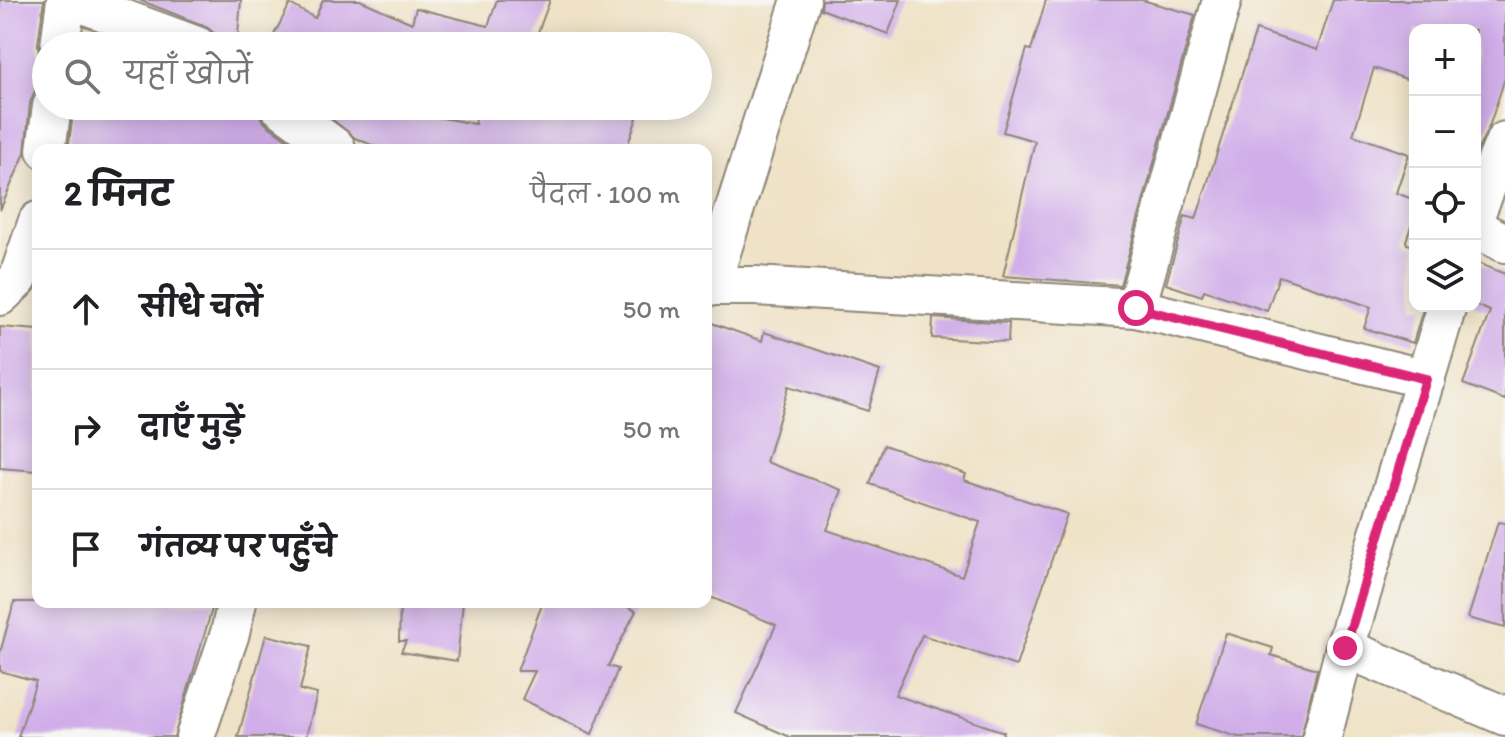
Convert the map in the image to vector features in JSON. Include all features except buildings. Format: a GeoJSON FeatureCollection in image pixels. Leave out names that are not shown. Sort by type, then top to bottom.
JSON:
{"type":"FeatureCollection","features":[{"type":"Feature","properties":{"kind":"street"},"geometry":{"type":"LineString","coordinates":[[62,32],[66,0]]}},
{"type":"Feature","properties":{"kind":"street"},"geometry":{"type":"LineString","coordinates":[[72,0],[159,32]]}},
{"type":"Feature","properties":{"kind":"street"},"geometry":{"type":"LineString","coordinates":[[712,275],[801,0]]}},
{"type":"Feature","properties":{"kind":"street"},"geometry":{"type":"LineString","coordinates":[[1136,308],[1222,0]]}},
{"type":"Feature","properties":{"kind":"street"},"geometry":{"type":"LineString","coordinates":[[47,144],[50,120]]}},
{"type":"Feature","properties":{"kind":"street"},"geometry":{"type":"LineString","coordinates":[[298,120],[331,144]]}},
{"type":"Feature","properties":{"kind":"street"},"geometry":{"type":"LineString","coordinates":[[1481,200],[1505,141]]}},
{"type":"Feature","properties":{"kind":"street"},"geometry":{"type":"LineString","coordinates":[[1481,231],[1505,243]]}},
{"type":"Feature","properties":{"kind":"street"},"geometry":{"type":"LineString","coordinates":[[0,296],[18,279],[32,238]]}},
{"type":"Feature","properties":{"kind":"street"},"geometry":{"type":"LineString","coordinates":[[712,287],[755,286],[1136,308],[1426,379]]}},
{"type":"Feature","properties":{"kind":"street"},"geometry":{"type":"LineString","coordinates":[[1322,737],[1345,648],[1445,312]]}},
{"type":"Feature","properties":{"kind":"street"},"geometry":{"type":"LineString","coordinates":[[195,737],[235,608]]}},
{"type":"Feature","properties":{"kind":"street"},"geometry":{"type":"LineString","coordinates":[[1345,648],[1505,716]]}},
{"type":"Feature","properties":{"kind":"route"},"geometry":{"type":"LineString","coordinates":[[1136,308],[1426,379],[1345,648]]}}]}
